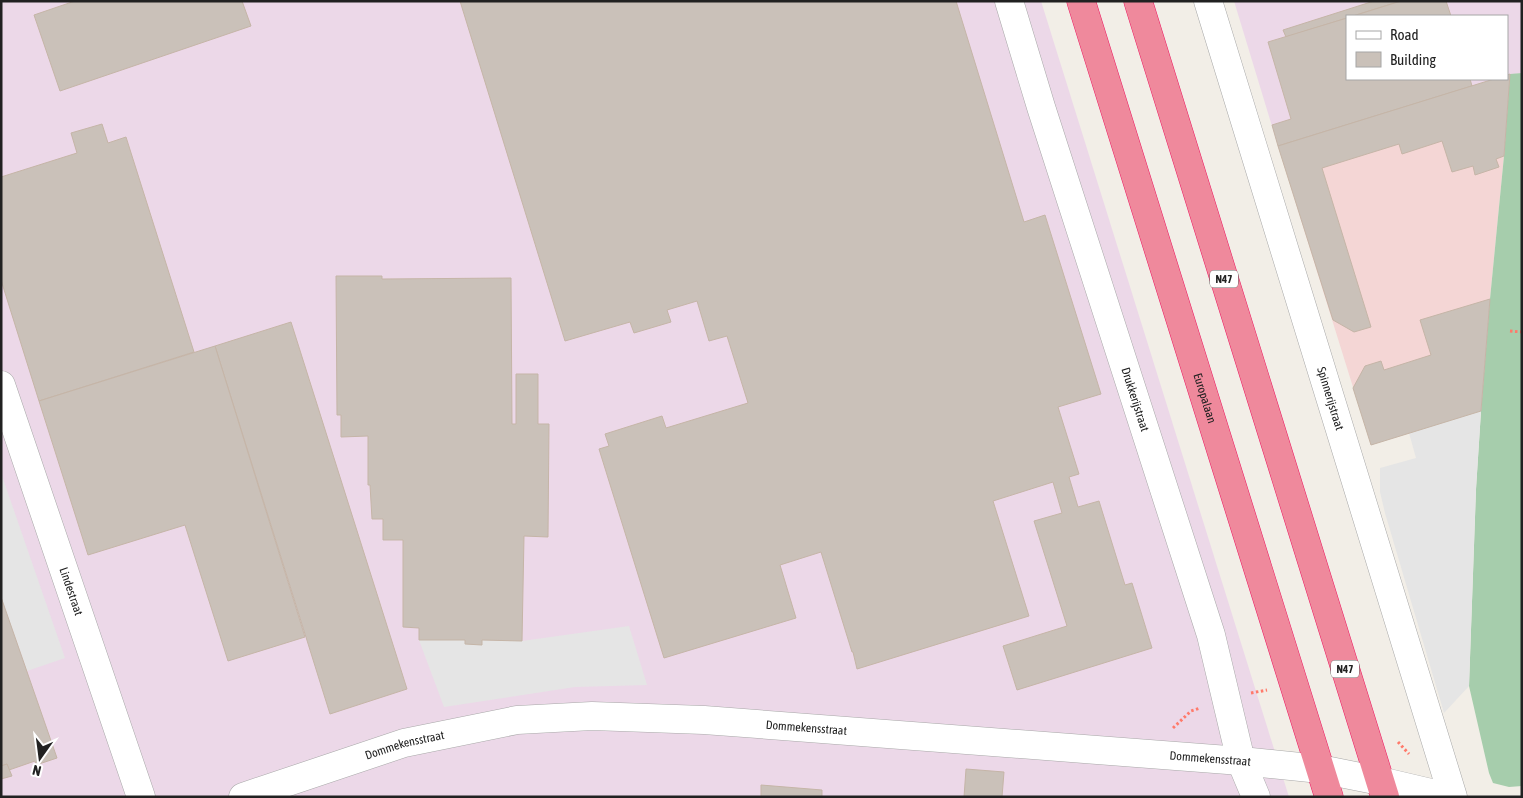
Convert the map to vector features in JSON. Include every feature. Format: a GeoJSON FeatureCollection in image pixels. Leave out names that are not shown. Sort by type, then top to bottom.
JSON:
{"type":"FeatureCollection","features":[{"type":"Feature","properties":{"kind":"highway","name":"Europalaan"},"geometry":{"type":"LineString","coordinates":[[1081,1],[1329,797]]}},
{"type":"Feature","properties":{"kind":"highway","name":"N47"},"geometry":{"type":"LineString","coordinates":[[1138,1],[1382,789]]}},
{"type":"Feature","properties":{"kind":"street","name":"Drukkerijstraat"},"geometry":{"type":"LineString","coordinates":[[1009,1],[1050,135],[1211,635],[1241,761],[1256,797]]}},
{"type":"Feature","properties":{"kind":"street","name":"Spinnerijstraat"},"geometry":{"type":"LineString","coordinates":[[1208,1],[1453,797]]}},
{"type":"Feature","properties":{"kind":"street","name":"Lindestraat"},"geometry":{"type":"LineString","coordinates":[[1,385],[140,797]]}},
{"type":"Feature","properties":{"kind":"street","name":"Dommekensstraat"},"geometry":{"type":"LineString","coordinates":[[242,797],[404,743],[517,720],[592,716],[704,720],[1241,761],[1320,769],[1382,789],[1448,797]]}},
{"type":"Feature","properties":{"kind":"path"},"geometry":{"type":"LineString","coordinates":[[1510,332],[1522,332]]}},
{"type":"Feature","properties":{"kind":"path"},"geometry":{"type":"LineString","coordinates":[[1145,754],[1191,711],[1226,699]]}},
{"type":"Feature","properties":{"kind":"shaded area"},"geometry":{"type":"Polygon","coordinates":[[[1,1],[1041,1],[1289,797],[1,797],[1,1]]]}},
{"type":"Feature","properties":{"kind":"shaded area"},"geometry":{"type":"Polygon","coordinates":[[[1234,1],[1522,1],[1522,73],[1508,75],[1508,15],[1346,15],[1346,80],[1491,80],[1278,146],[1234,1]]]}},
{"type":"Feature","properties":{"kind":"shaded area"},"geometry":{"type":"Polygon","coordinates":[[[1510,74],[1504,156],[1481,411],[1371,445],[1278,146],[1491,80],[1508,80],[1508,75],[1510,74]]]}},
{"type":"Feature","properties":{"kind":"shaded area"},"geometry":{"type":"Polygon","coordinates":[[[1481,411],[1476,489],[1469,686],[1444,713],[1385,513],[1380,492],[1380,468],[1416,458],[1409,433],[1481,411]]]}},
{"type":"Feature","properties":{"kind":"shaded area"},"geometry":{"type":"Polygon","coordinates":[[[1,473],[65,658],[27,671],[1,597],[1,473]]]}},
{"type":"Feature","properties":{"kind":"shaded area"},"geometry":{"type":"Polygon","coordinates":[[[629,626],[647,685],[575,687],[444,707],[419,640],[465,640],[465,644],[481,644],[482,640],[522,641],[629,626]]]}},
{"type":"Feature","properties":{"kind":"green space"},"geometry":{"type":"Polygon","coordinates":[[[1522,73],[1522,786],[1509,787],[1493,783],[1489,773],[1469,686],[1476,489],[1490,299],[1510,74],[1522,73]]]}},
{"type":"Feature","properties":{"kind":"building"},"geometry":{"type":"Polygon","coordinates":[[[75,1],[242,1],[251,26],[60,91],[34,15],[75,1]]]}},
{"type":"Feature","properties":{"kind":"building"},"geometry":{"type":"Polygon","coordinates":[[[460,1],[956,1],[1024,222],[1045,215],[1101,394],[1058,407],[1079,474],[1069,477],[1078,507],[1099,501],[1125,585],[1132,583],[1152,648],[1017,690],[1003,646],[1067,626],[1034,521],[1062,513],[1053,482],[993,501],[1029,616],[857,669],[821,552],[780,565],[796,618],[664,658],[599,449],[609,446],[605,434],[662,416],[666,428],[748,403],[727,336],[709,341],[697,301],[667,310],[671,322],[634,333],[630,322],[565,341],[460,1]]]}},
{"type":"Feature","properties":{"kind":"building"},"geometry":{"type":"Polygon","coordinates":[[[1374,1],[1401,1],[1356,15],[1346,15],[1346,18],[1286,37],[1283,30],[1374,1]]]}},
{"type":"Feature","properties":{"kind":"building"},"geometry":{"type":"Polygon","coordinates":[[[1401,1],[1446,1],[1451,15],[1356,15],[1401,1]]]}},
{"type":"Feature","properties":{"kind":"building"},"geometry":{"type":"Polygon","coordinates":[[[1346,18],[1346,80],[1470,80],[1472,86],[1278,146],[1272,125],[1291,119],[1268,42],[1346,18]]]}},
{"type":"Feature","properties":{"kind":"building"},"geometry":{"type":"Polygon","coordinates":[[[1510,74],[1504,156],[1496,159],[1499,167],[1475,175],[1473,166],[1452,172],[1442,141],[1402,154],[1399,144],[1322,168],[1371,327],[1354,332],[1333,320],[1278,146],[1491,80],[1508,80],[1508,75],[1510,74]]]}},
{"type":"Feature","properties":{"kind":"building"},"geometry":{"type":"Polygon","coordinates":[[[102,124],[108,143],[126,137],[194,352],[39,401],[1,280],[1,177],[77,153],[71,133],[102,124]]]}},
{"type":"Feature","properties":{"kind":"building"},"geometry":{"type":"Polygon","coordinates":[[[336,276],[382,276],[382,279],[511,278],[512,424],[516,424],[516,374],[538,374],[538,424],[549,424],[548,537],[524,536],[522,641],[482,640],[482,645],[465,644],[465,640],[419,640],[419,628],[403,627],[403,540],[383,540],[383,519],[372,519],[370,485],[368,485],[368,436],[341,437],[341,415],[337,415],[336,276]]]}},
{"type":"Feature","properties":{"kind":"building"},"geometry":{"type":"Polygon","coordinates":[[[1490,299],[1481,411],[1371,445],[1353,388],[1365,366],[1381,361],[1384,370],[1431,355],[1420,320],[1490,299]]]}},
{"type":"Feature","properties":{"kind":"building"},"geometry":{"type":"Polygon","coordinates":[[[291,322],[407,689],[330,714],[215,346],[291,322]]]}},
{"type":"Feature","properties":{"kind":"building"},"geometry":{"type":"Polygon","coordinates":[[[215,346],[305,637],[228,661],[185,525],[88,555],[39,401],[215,346]]]}},
{"type":"Feature","properties":{"kind":"building"},"geometry":{"type":"Polygon","coordinates":[[[1,597],[57,758],[36,765],[35,761],[9,770],[7,764],[1,766],[1,597]]]}},
{"type":"Feature","properties":{"kind":"building"},"geometry":{"type":"Polygon","coordinates":[[[7,764],[12,776],[1,779],[1,766],[7,764]]]}},
{"type":"Feature","properties":{"kind":"building"},"geometry":{"type":"Polygon","coordinates":[[[966,769],[1004,772],[1002,797],[964,797],[966,769]]]}},
{"type":"Feature","properties":{"kind":"building"},"geometry":{"type":"Polygon","coordinates":[[[761,785],[822,790],[822,797],[761,797],[761,785]]]}}]}
